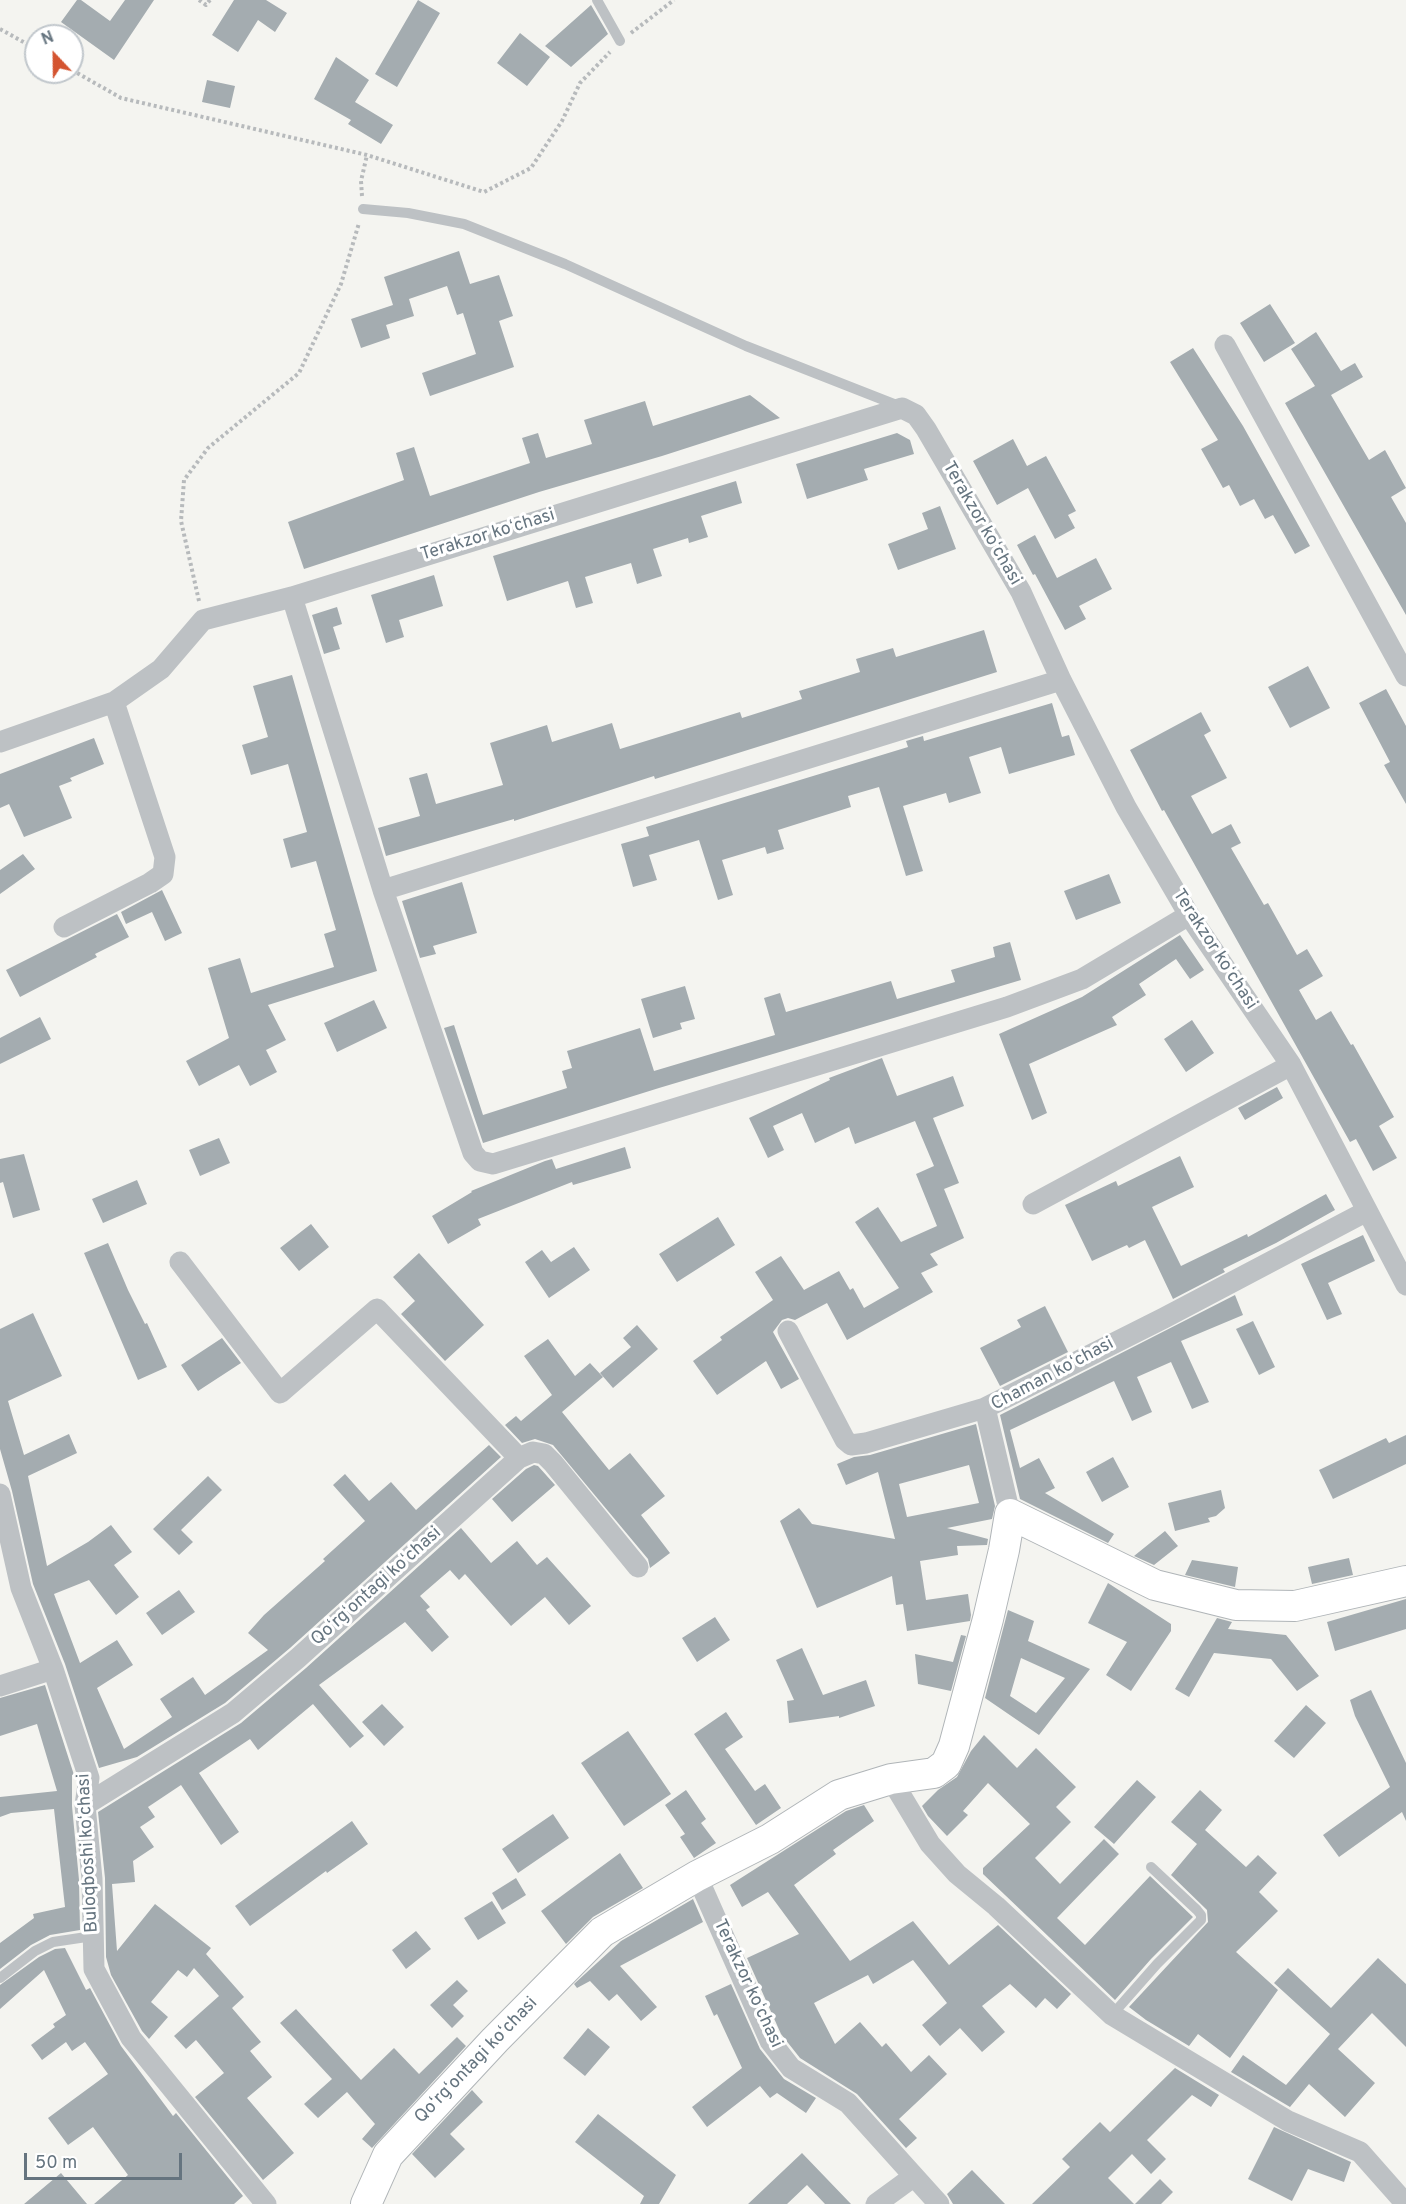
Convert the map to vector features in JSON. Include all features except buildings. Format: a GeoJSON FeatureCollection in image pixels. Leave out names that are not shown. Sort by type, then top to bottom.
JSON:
{"type":"FeatureCollection","features":[{"type":"Feature","properties":{"kind":"street"},"geometry":{"type":"LineString","coordinates":[[1225,345],[1406,675]]}},
{"type":"Feature","properties":{"kind":"street","name":"Terakzor koʻchasi"},"geometry":{"type":"LineString","coordinates":[[203,620],[292,597],[902,408],[916,416],[926,429],[1022,592],[1061,681],[1126,807],[1189,915],[1291,1065],[1406,1285]]}},
{"type":"Feature","properties":{"kind":"street"},"geometry":{"type":"LineString","coordinates":[[292,597],[382,890],[473,1153],[480,1161],[493,1164],[1007,1007],[1082,979],[1189,915]]}},
{"type":"Feature","properties":{"kind":"street"},"geometry":{"type":"LineString","coordinates":[[0,742],[114,702],[161,669],[203,620]]}},
{"type":"Feature","properties":{"kind":"street"},"geometry":{"type":"LineString","coordinates":[[382,890],[1061,681]]}},
{"type":"Feature","properties":{"kind":"street"},"geometry":{"type":"LineString","coordinates":[[64,927],[163,874],[165,857],[114,702]]}},
{"type":"Feature","properties":{"kind":"street"},"geometry":{"type":"LineString","coordinates":[[1033,1204],[1291,1065]]}},
{"type":"Feature","properties":{"kind":"street","name":"Chaman koʻchasi"},"geometry":{"type":"LineString","coordinates":[[891,1779],[934,1773],[946,1764],[954,1746],[988,1619],[1010,1514],[985,1408],[1154,1323],[1367,1211]]}},
{"type":"Feature","properties":{"kind":"street"},"geometry":{"type":"LineString","coordinates":[[180,1262],[279,1393],[377,1309],[519,1458],[533,1452],[544,1454],[638,1567]]}},
{"type":"Feature","properties":{"kind":"street"},"geometry":{"type":"LineString","coordinates":[[788,1331],[845,1440],[851,1445],[866,1443],[985,1408]]}},
{"type":"Feature","properties":{"kind":"street","name":"Qoʻrgʻontagi koʻchasi"},"geometry":{"type":"LineString","coordinates":[[85,1805],[233,1713],[298,1658],[519,1458]]}},
{"type":"Feature","properties":{"kind":"street","name":"Buloqboshi koʻchasi"},"geometry":{"type":"LineString","coordinates":[[0,1494],[21,1588],[53,1669],[89,1778],[85,1805],[92,1879],[94,1969],[131,2038],[266,2204]]}},
{"type":"Feature","properties":{"kind":"street"},"geometry":{"type":"LineString","coordinates":[[1010,1514],[1155,1585],[1236,1605],[1295,1606],[1406,1581]]}},
{"type":"Feature","properties":{"kind":"street"},"geometry":{"type":"LineString","coordinates":[[0,1686],[53,1669]]}},
{"type":"Feature","properties":{"kind":"street"},"geometry":{"type":"LineString","coordinates":[[891,1779],[930,1844],[957,1874],[996,1906],[1112,2015],[1288,2121],[1360,2152],[1398,2178],[1406,2204]]}},
{"type":"Feature","properties":{"kind":"street","name":"Qoʻrgʻontagi koʻchasi"},"geometry":{"type":"LineString","coordinates":[[366,2204],[388,2155],[495,2040],[602,1932],[698,1876],[770,1839],[839,1795],[891,1779]]}},
{"type":"Feature","properties":{"kind":"street","name":"Terakzor koʻchasi"},"geometry":{"type":"LineString","coordinates":[[698,1876],[770,2041],[791,2068],[848,2103],[939,2204]]}},
{"type":"Feature","properties":{"kind":"street"},"geometry":{"type":"LineString","coordinates":[[876,2204],[913,2177]]}},
{"type":"Feature","properties":{"kind":"lane"},"geometry":{"type":"LineString","coordinates":[[597,0],[620,41]]}},
{"type":"Feature","properties":{"kind":"lane"},"geometry":{"type":"LineString","coordinates":[[363,209],[408,213],[464,224],[565,264],[746,346],[902,408]]}},
{"type":"Feature","properties":{"kind":"lane"},"geometry":{"type":"LineString","coordinates":[[1112,2015],[1156,1964],[1201,1920],[1201,1915],[1197,1910],[1151,1867]]}},
{"type":"Feature","properties":{"kind":"lane"},"geometry":{"type":"LineString","coordinates":[[0,1978],[35,1951],[53,1942],[93,1936]]}},
{"type":"Feature","properties":{"kind":"path"},"geometry":{"type":"LineString","coordinates":[[199,0],[206,5],[210,0]]}},
{"type":"Feature","properties":{"kind":"path"},"geometry":{"type":"LineString","coordinates":[[84,77],[121,98],[366,155],[484,192],[531,168],[562,121],[580,83],[620,41],[674,0]]}},
{"type":"Feature","properties":{"kind":"path"},"geometry":{"type":"LineString","coordinates":[[0,29],[24,43]]}},
{"type":"Feature","properties":{"kind":"path"},"geometry":{"type":"LineString","coordinates":[[203,620],[181,521],[184,480],[208,448],[299,372],[341,284],[363,209],[361,180],[366,155]]}}]}
